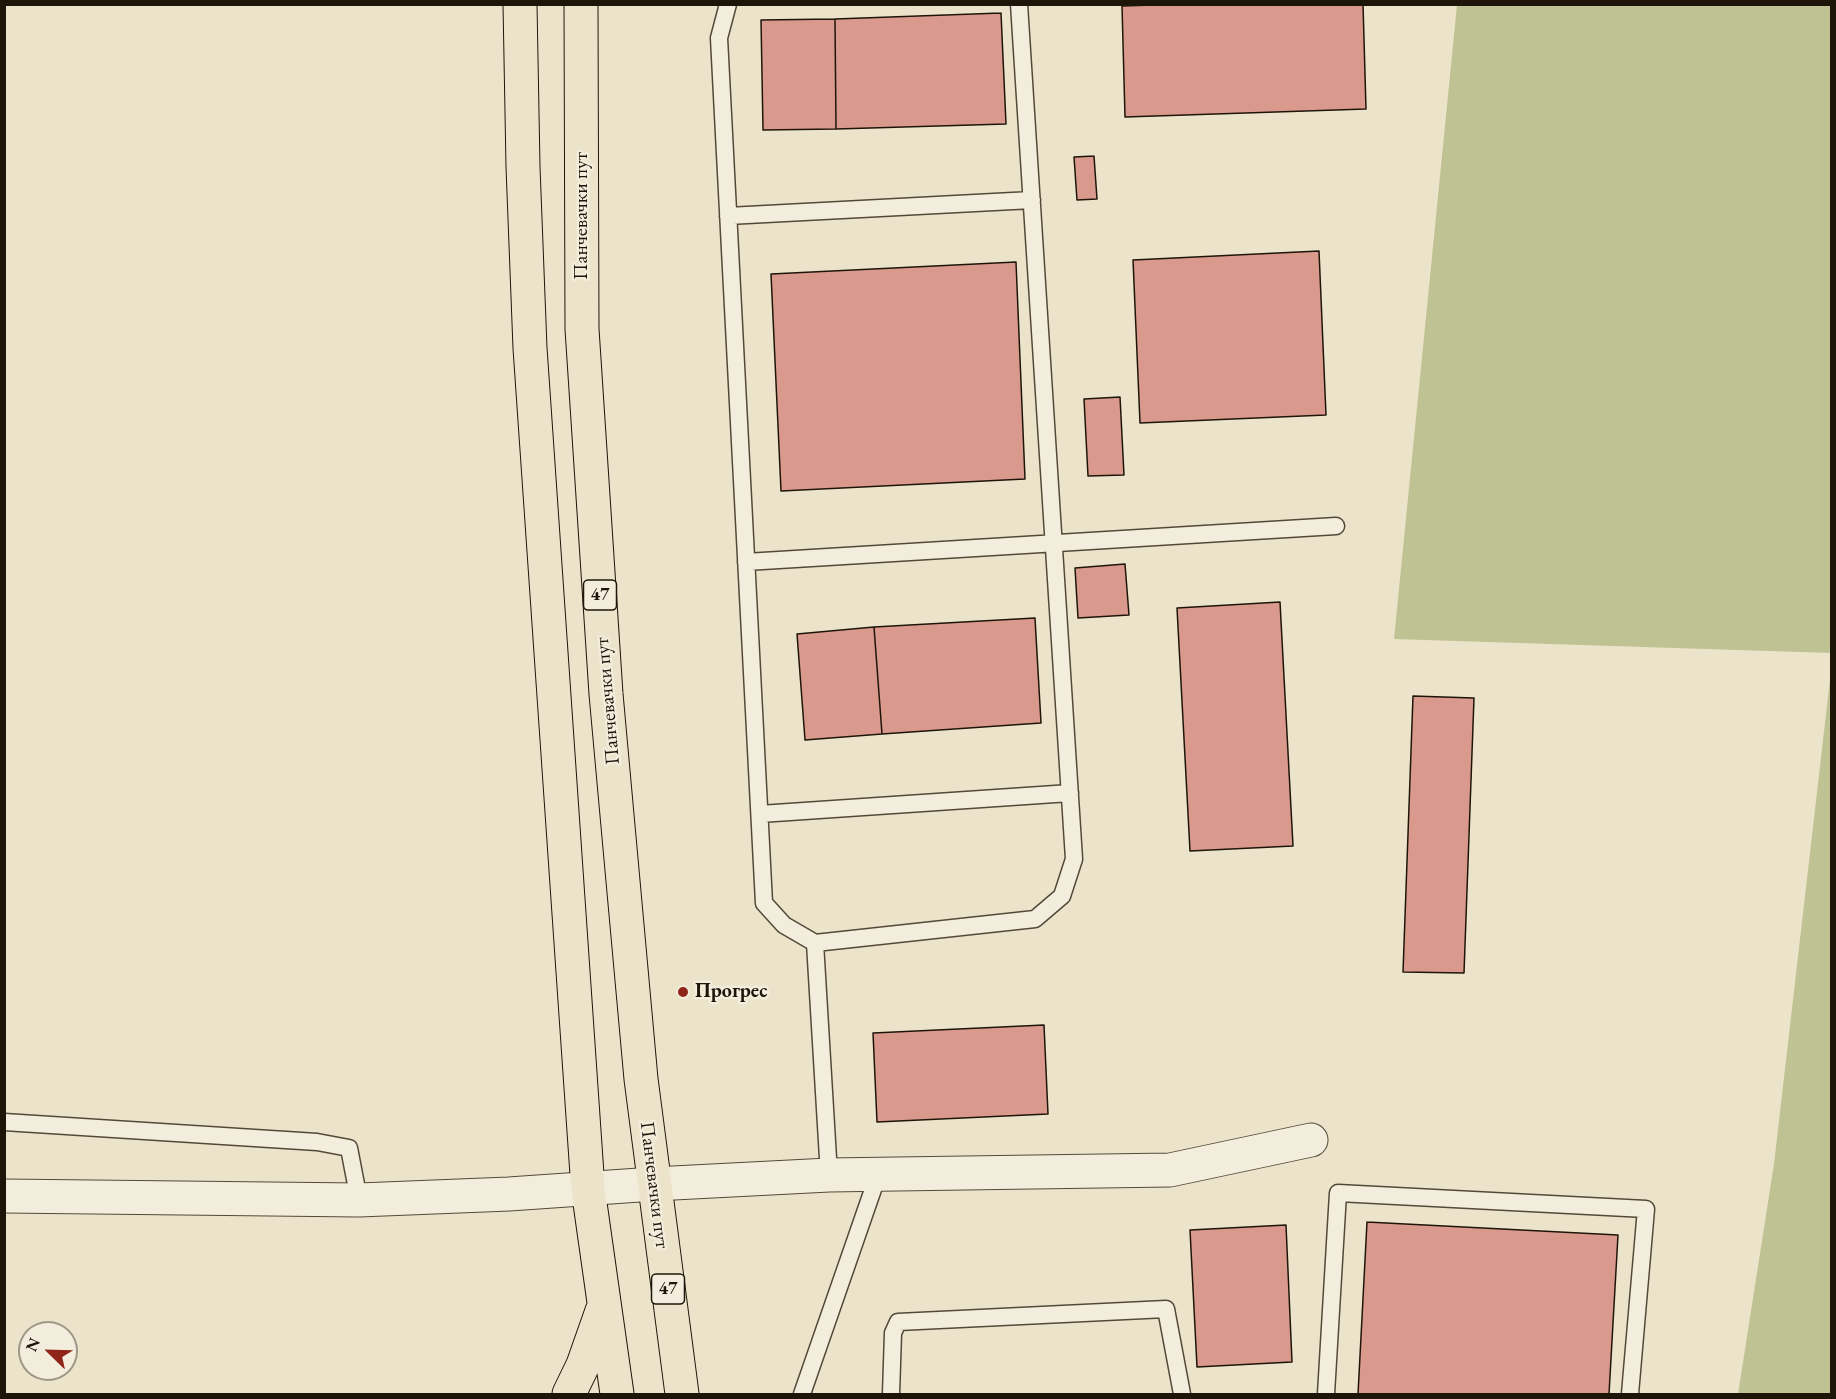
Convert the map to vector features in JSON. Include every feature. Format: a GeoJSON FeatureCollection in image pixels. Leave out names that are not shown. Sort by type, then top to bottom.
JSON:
{"type":"FeatureCollection","features":[{"type":"Feature","properties":{"kind":"main road"},"geometry":{"type":"LineString","coordinates":[[520,4],[530,348],[588,1189],[617,1395]]}},
{"type":"Feature","properties":{"kind":"main road","name":"Панчевачки пут"},"geometry":{"type":"LineString","coordinates":[[581,4],[582,329],[606,694],[641,1079],[682,1395]]}},
{"type":"Feature","properties":{"kind":"main road"},"geometry":{"type":"LineString","coordinates":[[569,1395],[583,1365],[604,1303]]}},
{"type":"Feature","properties":{"kind":"street"},"geometry":{"type":"LineString","coordinates":[[4,1196],[359,1200],[508,1194],[829,1175],[1170,1170],[1311,1140]]}},
{"type":"Feature","properties":{"kind":"lane"},"geometry":{"type":"LineString","coordinates":[[728,4],[718,38],[764,903],[784,925],[815,943],[1035,919],[1062,896],[1074,859],[1019,4]]}},
{"type":"Feature","properties":{"kind":"lane"},"geometry":{"type":"LineString","coordinates":[[728,216],[1032,200]]}},
{"type":"Feature","properties":{"kind":"lane"},"geometry":{"type":"LineString","coordinates":[[746,562],[1336,526]]}},
{"type":"Feature","properties":{"kind":"lane"},"geometry":{"type":"LineString","coordinates":[[760,814],[1070,793]]}},
{"type":"Feature","properties":{"kind":"lane"},"geometry":{"type":"LineString","coordinates":[[815,943],[829,1175]]}},
{"type":"Feature","properties":{"kind":"lane"},"geometry":{"type":"LineString","coordinates":[[4,1122],[317,1142],[349,1148],[359,1200]]}},
{"type":"Feature","properties":{"kind":"lane"},"geometry":{"type":"LineString","coordinates":[[802,1395],[878,1175]]}},
{"type":"Feature","properties":{"kind":"lane"},"geometry":{"type":"LineString","coordinates":[[1326,1395],[1338,1193],[1646,1209],[1630,1395]]}},
{"type":"Feature","properties":{"kind":"lane"},"geometry":{"type":"LineString","coordinates":[[891,1395],[893,1333],[898,1322],[1166,1309],[1182,1395]]}},
{"type":"Feature","properties":{"kind":"green space"},"geometry":{"type":"Polygon","coordinates":[[[1457,5],[1831,5],[1831,653],[1394,639],[1457,5]]]}},
{"type":"Feature","properties":{"kind":"green space"},"geometry":{"type":"Polygon","coordinates":[[[1831,671],[1831,1394],[1738,1394],[1774,1164],[1831,671]]]}},
{"type":"Feature","properties":{"kind":"building"},"geometry":{"type":"Polygon","coordinates":[[[1363,4],[1366,109],[1125,117],[1122,6],[1363,4]]]}},
{"type":"Feature","properties":{"kind":"building"},"geometry":{"type":"Polygon","coordinates":[[[1001,13],[1006,124],[836,129],[835,19],[1001,13]]]}},
{"type":"Feature","properties":{"kind":"building"},"geometry":{"type":"Polygon","coordinates":[[[835,19],[836,129],[763,130],[761,20],[835,19]]]}},
{"type":"Feature","properties":{"kind":"building"},"geometry":{"type":"Polygon","coordinates":[[[1094,156],[1097,199],[1077,200],[1074,157],[1094,156]]]}},
{"type":"Feature","properties":{"kind":"building"},"geometry":{"type":"Polygon","coordinates":[[[1319,251],[1326,415],[1140,423],[1133,260],[1319,251]]]}},
{"type":"Feature","properties":{"kind":"building"},"geometry":{"type":"Polygon","coordinates":[[[1016,262],[1025,479],[781,491],[771,274],[1016,262]]]}},
{"type":"Feature","properties":{"kind":"building"},"geometry":{"type":"Polygon","coordinates":[[[1120,397],[1124,475],[1088,476],[1084,399],[1120,397]]]}},
{"type":"Feature","properties":{"kind":"building"},"geometry":{"type":"Polygon","coordinates":[[[1125,564],[1129,615],[1078,618],[1075,568],[1125,564]]]}},
{"type":"Feature","properties":{"kind":"building"},"geometry":{"type":"Polygon","coordinates":[[[1280,602],[1293,846],[1190,851],[1177,608],[1280,602]]]}},
{"type":"Feature","properties":{"kind":"building"},"geometry":{"type":"Polygon","coordinates":[[[1035,618],[1041,723],[882,734],[874,627],[1035,618]]]}},
{"type":"Feature","properties":{"kind":"building"},"geometry":{"type":"Polygon","coordinates":[[[874,627],[882,734],[805,740],[797,634],[874,627]]]}},
{"type":"Feature","properties":{"kind":"building"},"geometry":{"type":"Polygon","coordinates":[[[1413,696],[1474,698],[1464,973],[1403,972],[1413,696]]]}},
{"type":"Feature","properties":{"kind":"building"},"geometry":{"type":"Polygon","coordinates":[[[1044,1025],[1048,1114],[877,1122],[873,1033],[1044,1025]]]}},
{"type":"Feature","properties":{"kind":"building"},"geometry":{"type":"Polygon","coordinates":[[[1367,1222],[1618,1235],[1609,1394],[1358,1394],[1367,1222]]]}},
{"type":"Feature","properties":{"kind":"building"},"geometry":{"type":"Polygon","coordinates":[[[1286,1225],[1292,1362],[1197,1367],[1190,1230],[1286,1225]]]}},
{"type":"Feature","properties":{"kind":"place","name":"Прогрес"},"geometry":{"type":"Point","coordinates":[683,992]}}]}
